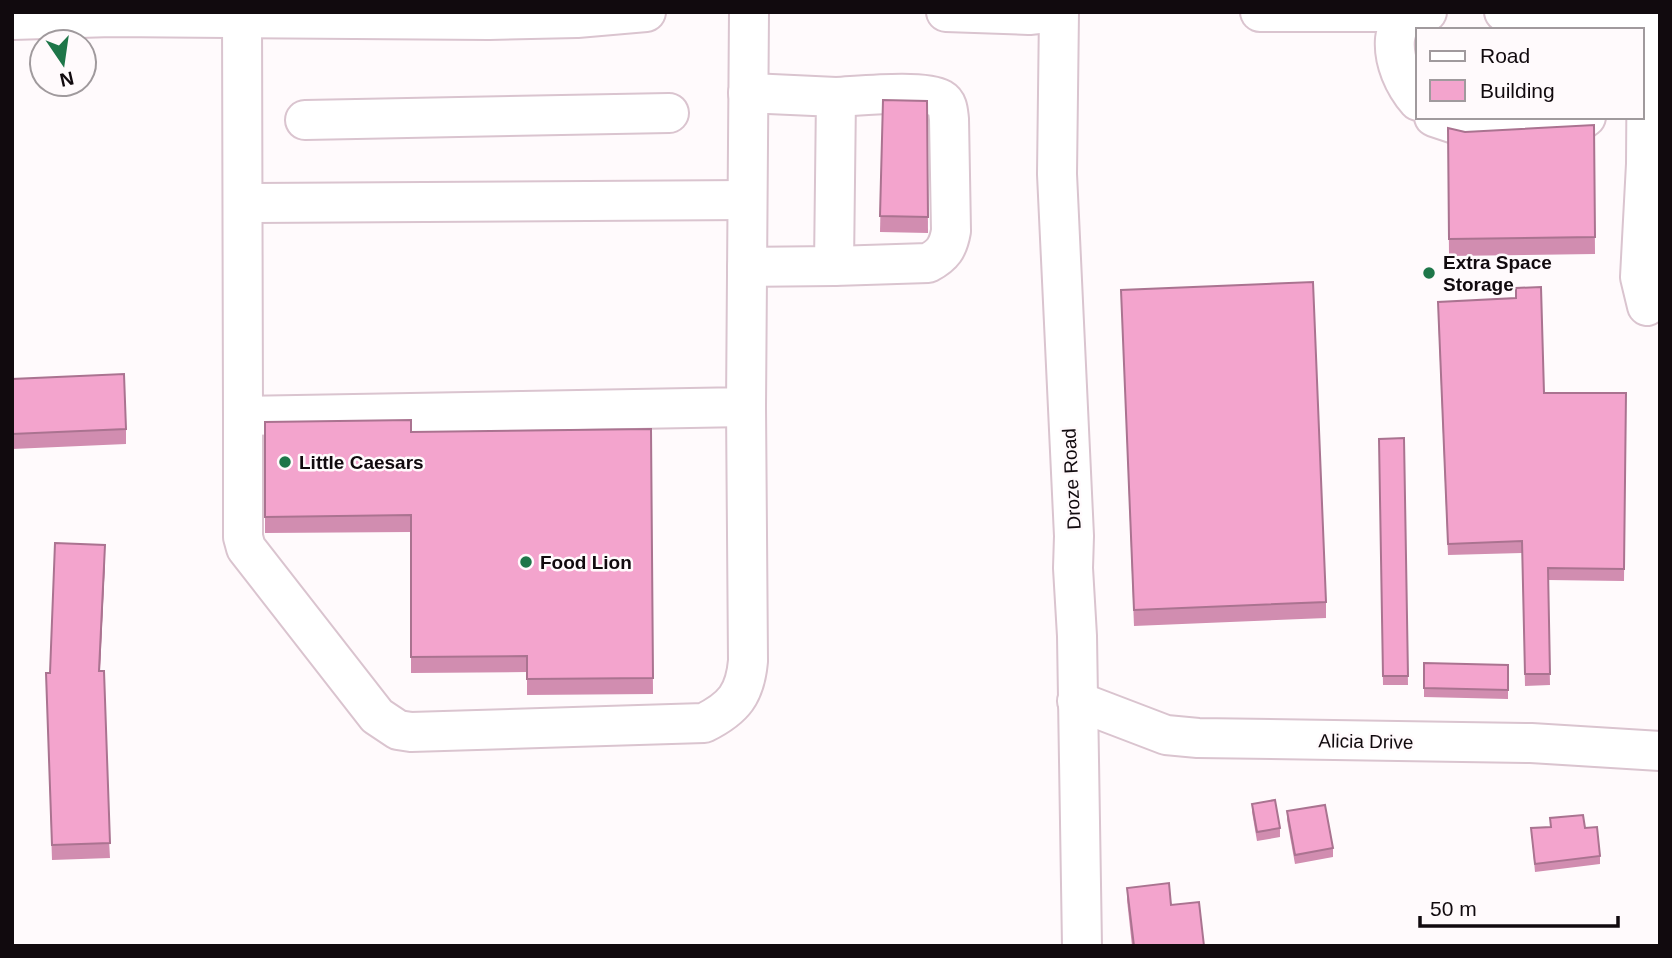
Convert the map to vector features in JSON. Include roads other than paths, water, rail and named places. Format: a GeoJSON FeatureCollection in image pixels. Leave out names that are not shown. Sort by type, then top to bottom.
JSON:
{"type":"FeatureCollection","features":[{"type":"Feature","properties":{"kind":"street"},"geometry":{"type":"LineString","coordinates":[[12,20],[242,16],[577,18],[646,12]]}},
{"type":"Feature","properties":{"kind":"street"},"geometry":{"type":"LineString","coordinates":[[242,16],[243,537],[246,548],[377,716],[398,730],[411,732],[704,723],[729,708],[746,681],[749,12]]}},
{"type":"Feature","properties":{"kind":"street"},"geometry":{"type":"LineString","coordinates":[[946,12],[1029,15],[1058,12]]}},
{"type":"Feature","properties":{"kind":"street","name":"Droze Road"},"geometry":{"type":"LineString","coordinates":[[1058,12],[1057,174],[1074,536],[1082,946]]}},
{"type":"Feature","properties":{"kind":"street"},"geometry":{"type":"LineString","coordinates":[[1261,12],[1427,12]]}},
{"type":"Feature","properties":{"kind":"street"},"geometry":{"type":"LineString","coordinates":[[1504,12],[1598,14],[1653,20],[1644,76],[1646,164],[1640,277],[1647,306]]}},
{"type":"Feature","properties":{"kind":"street"},"geometry":{"type":"LineString","coordinates":[[1403,13],[1395,38],[1397,65],[1416,98]]}},
{"type":"Feature","properties":{"kind":"street"},"geometry":{"type":"LineString","coordinates":[[747,267],[928,263],[939,257],[949,246],[951,231],[949,118],[948,106],[942,100],[922,94],[836,97],[748,93]]}},
{"type":"Feature","properties":{"kind":"street"},"geometry":{"type":"LineString","coordinates":[[834,266],[836,97]]}},
{"type":"Feature","properties":{"kind":"street"},"geometry":{"type":"LineString","coordinates":[[304,120],[669,113]]}},
{"type":"Feature","properties":{"kind":"street"},"geometry":{"type":"LineString","coordinates":[[1440,119],[1464,127],[1583,119]]}},
{"type":"Feature","properties":{"kind":"street"},"geometry":{"type":"LineString","coordinates":[[243,203],[747,200]]}},
{"type":"Feature","properties":{"kind":"street"},"geometry":{"type":"LineString","coordinates":[[243,416],[746,407]]}},
{"type":"Feature","properties":{"kind":"street","name":"Alicia Drive"},"geometry":{"type":"LineString","coordinates":[[1077,701],[1166,735],[1198,738],[1531,743],[1660,751]]}},
{"type":"Feature","properties":{"kind":"place","name":"Extra Space Storage"},"geometry":{"type":"Point","coordinates":[1429,273]}},
{"type":"Feature","properties":{"kind":"place","name":"Little Caesars"},"geometry":{"type":"Point","coordinates":[285,462]}},
{"type":"Feature","properties":{"kind":"place","name":"Food Lion"},"geometry":{"type":"Point","coordinates":[526,562]}}]}
